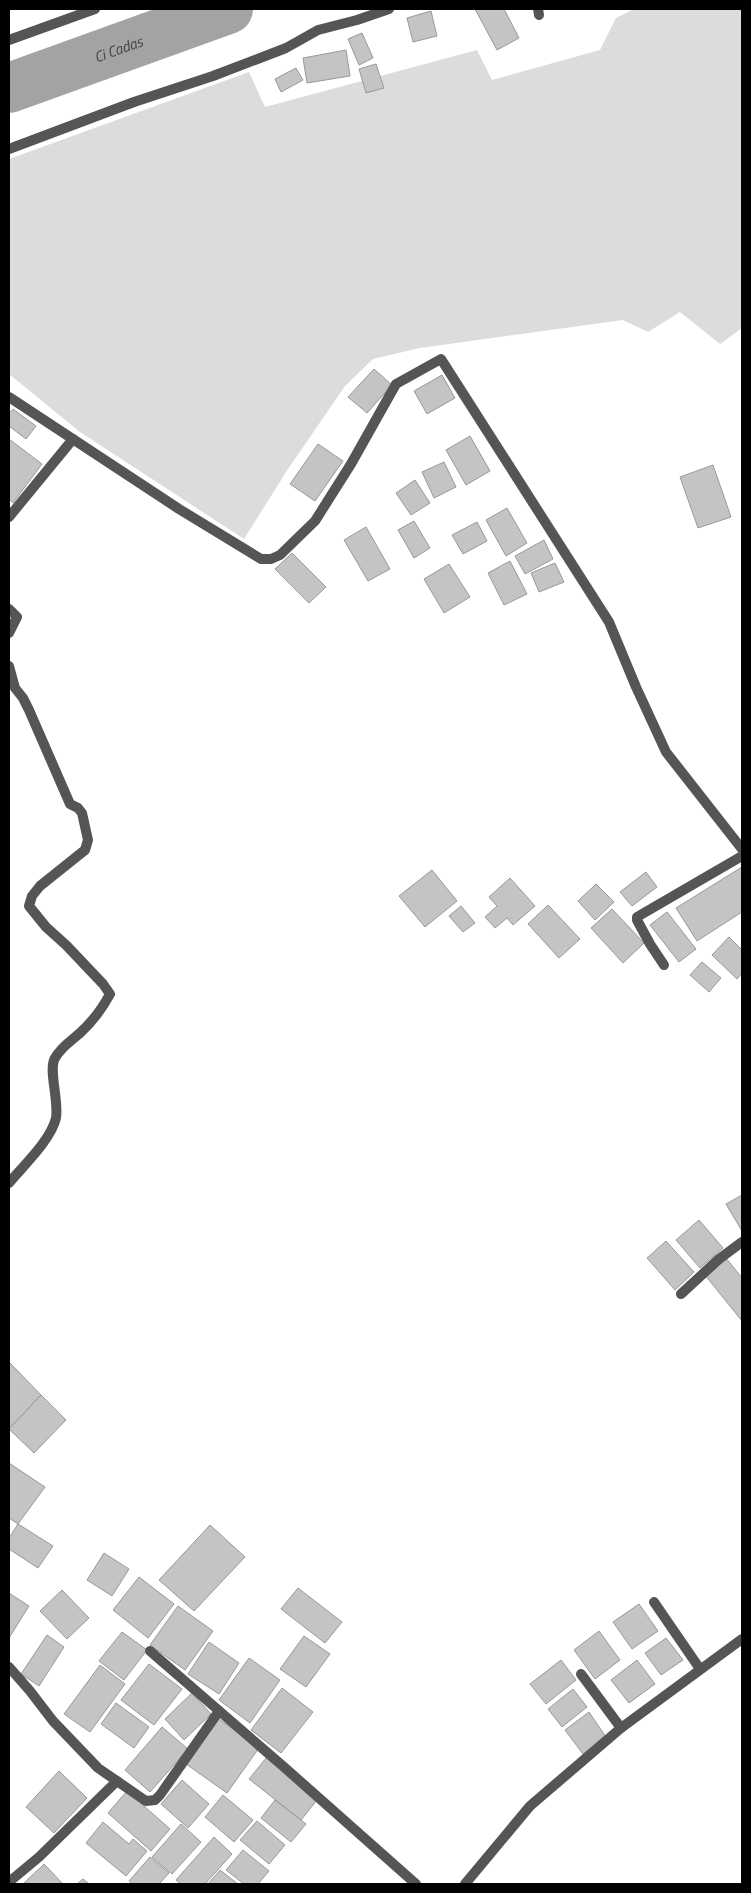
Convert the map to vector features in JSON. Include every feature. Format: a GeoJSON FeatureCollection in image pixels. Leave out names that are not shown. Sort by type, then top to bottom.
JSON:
{"type":"FeatureCollection","features":[{"type":"Feature","properties":{"kind":"street"},"geometry":{"type":"LineString","coordinates":[[9,40],[95,9]]}},
{"type":"Feature","properties":{"kind":"street"},"geometry":{"type":"LineString","coordinates":[[9,149],[286,48],[318,30],[389,9]]}},
{"type":"Feature","properties":{"kind":"street"},"geometry":{"type":"LineString","coordinates":[[9,397],[179,509],[261,559],[271,559],[280,555],[315,521],[351,464],[396,384],[442,359],[609,622],[666,752],[742,849]]}},
{"type":"Feature","properties":{"kind":"street"},"geometry":{"type":"LineString","coordinates":[[9,517],[72,439]]}},
{"type":"Feature","properties":{"kind":"street"},"geometry":{"type":"LineString","coordinates":[[9,609],[17,617],[9,633]]}},
{"type":"Feature","properties":{"kind":"street"},"geometry":{"type":"LineString","coordinates":[[9,666],[15,688],[29,710],[70,804],[78,808],[82,813],[88,840],[85,850],[40,886],[32,896],[29,906],[46,927],[66,945],[110,994],[90,1022],[66,1045],[55,1059],[52,1068],[57,1101],[56,1118],[52,1130],[9,1183]]}},
{"type":"Feature","properties":{"kind":"street"},"geometry":{"type":"LineString","coordinates":[[664,965],[650,944],[637,920],[638,917],[742,856]]}},
{"type":"Feature","properties":{"kind":"street"},"geometry":{"type":"LineString","coordinates":[[681,1294],[719,1259],[742,1242]]}},
{"type":"Feature","properties":{"kind":"street"},"geometry":{"type":"LineString","coordinates":[[654,1602],[700,1669]]}},
{"type":"Feature","properties":{"kind":"street"},"geometry":{"type":"LineString","coordinates":[[465,1884],[530,1806],[621,1728],[742,1638]]}},
{"type":"Feature","properties":{"kind":"street"},"geometry":{"type":"LineString","coordinates":[[150,1651],[416,1884]]}},
{"type":"Feature","properties":{"kind":"street"},"geometry":{"type":"LineString","coordinates":[[9,1667],[75,1746],[98,1768],[146,1801],[155,1800],[219,1711]]}},
{"type":"Feature","properties":{"kind":"street"},"geometry":{"type":"LineString","coordinates":[[581,1674],[621,1728]]}},
{"type":"Feature","properties":{"kind":"street"},"geometry":{"type":"LineString","coordinates":[[9,1882],[39,1857],[117,1781]]}},
{"type":"Feature","properties":{"kind":"shaded area"},"geometry":{"type":"Polygon","coordinates":[[[634,9],[742,9],[742,328],[720,344],[680,312],[648,332],[623,320],[420,348],[373,359],[345,386],[288,469],[244,539],[80,432],[9,374],[9,159],[249,72],[265,107],[477,50],[492,80],[600,50],[616,18],[634,9]]]}},
{"type":"Feature","properties":{"kind":"building"},"geometry":{"type":"Polygon","coordinates":[[[475,9],[504,9],[519,38],[497,50],[475,9]]]}},
{"type":"Feature","properties":{"kind":"building"},"geometry":{"type":"Polygon","coordinates":[[[431,11],[437,36],[413,42],[407,18],[431,11]]]}},
{"type":"Feature","properties":{"kind":"building"},"geometry":{"type":"Polygon","coordinates":[[[362,33],[373,58],[359,65],[348,39],[362,33]]]}},
{"type":"Feature","properties":{"kind":"building"},"geometry":{"type":"Polygon","coordinates":[[[346,50],[350,76],[307,83],[303,58],[346,50]]]}},
{"type":"Feature","properties":{"kind":"building"},"geometry":{"type":"Polygon","coordinates":[[[376,64],[384,88],[366,93],[359,69],[376,64]]]}},
{"type":"Feature","properties":{"kind":"building"},"geometry":{"type":"Polygon","coordinates":[[[296,68],[303,80],[281,92],[275,79],[296,68]]]}},
{"type":"Feature","properties":{"kind":"building"},"geometry":{"type":"Polygon","coordinates":[[[374,369],[392,385],[367,413],[348,397],[374,369]]]}},
{"type":"Feature","properties":{"kind":"building"},"geometry":{"type":"Polygon","coordinates":[[[442,375],[455,398],[427,414],[414,391],[442,375]]]}},
{"type":"Feature","properties":{"kind":"building"},"geometry":{"type":"Polygon","coordinates":[[[13,409],[36,426],[26,439],[9,426],[9,414],[13,409]]]}},
{"type":"Feature","properties":{"kind":"building"},"geometry":{"type":"Polygon","coordinates":[[[470,436],[490,471],[466,485],[446,450],[470,436]]]}},
{"type":"Feature","properties":{"kind":"building"},"geometry":{"type":"Polygon","coordinates":[[[9,439],[42,464],[13,503],[9,499],[9,439]]]}},
{"type":"Feature","properties":{"kind":"building"},"geometry":{"type":"Polygon","coordinates":[[[318,444],[343,461],[315,501],[290,484],[318,444]]]}},
{"type":"Feature","properties":{"kind":"building"},"geometry":{"type":"Polygon","coordinates":[[[444,462],[456,487],[434,498],[422,472],[444,462]]]}},
{"type":"Feature","properties":{"kind":"building"},"geometry":{"type":"Polygon","coordinates":[[[713,465],[731,517],[698,528],[680,477],[713,465]]]}},
{"type":"Feature","properties":{"kind":"building"},"geometry":{"type":"Polygon","coordinates":[[[415,480],[430,503],[411,515],[396,493],[415,480]]]}},
{"type":"Feature","properties":{"kind":"building"},"geometry":{"type":"Polygon","coordinates":[[[507,508],[527,543],[506,556],[486,520],[507,508]]]}},
{"type":"Feature","properties":{"kind":"building"},"geometry":{"type":"Polygon","coordinates":[[[414,521],[430,548],[414,558],[398,530],[414,521]]]}},
{"type":"Feature","properties":{"kind":"building"},"geometry":{"type":"Polygon","coordinates":[[[477,522],[487,541],[463,554],[452,535],[477,522]]]}},
{"type":"Feature","properties":{"kind":"building"},"geometry":{"type":"Polygon","coordinates":[[[366,527],[390,569],[368,581],[344,540],[366,527]]]}},
{"type":"Feature","properties":{"kind":"building"},"geometry":{"type":"Polygon","coordinates":[[[544,540],[553,559],[525,574],[515,556],[544,540]]]}},
{"type":"Feature","properties":{"kind":"building"},"geometry":{"type":"Polygon","coordinates":[[[292,553],[326,587],[309,603],[275,569],[292,553]]]}},
{"type":"Feature","properties":{"kind":"building"},"geometry":{"type":"Polygon","coordinates":[[[510,561],[527,594],[504,605],[488,573],[510,561]]]}},
{"type":"Feature","properties":{"kind":"building"},"geometry":{"type":"Polygon","coordinates":[[[555,563],[564,582],[539,592],[531,573],[555,563]]]}},
{"type":"Feature","properties":{"kind":"building"},"geometry":{"type":"Polygon","coordinates":[[[449,564],[470,597],[444,613],[424,579],[449,564]]]}},
{"type":"Feature","properties":{"kind":"building"},"geometry":{"type":"Polygon","coordinates":[[[742,867],[742,912],[697,941],[676,908],[742,867]]]}},
{"type":"Feature","properties":{"kind":"building"},"geometry":{"type":"Polygon","coordinates":[[[432,870],[457,901],[425,927],[399,896],[432,870]]]}},
{"type":"Feature","properties":{"kind":"building"},"geometry":{"type":"Polygon","coordinates":[[[646,872],[657,887],[632,906],[620,892],[646,872]]]}},
{"type":"Feature","properties":{"kind":"building"},"geometry":{"type":"Polygon","coordinates":[[[510,878],[535,906],[513,925],[507,918],[495,928],[485,917],[497,906],[489,897],[510,878]]]}},
{"type":"Feature","properties":{"kind":"building"},"geometry":{"type":"Polygon","coordinates":[[[596,884],[614,902],[595,920],[578,901],[596,884]]]}},
{"type":"Feature","properties":{"kind":"building"},"geometry":{"type":"Polygon","coordinates":[[[548,905],[580,939],[559,958],[528,924],[548,905]]]}},
{"type":"Feature","properties":{"kind":"building"},"geometry":{"type":"Polygon","coordinates":[[[461,906],[475,923],[463,932],[449,916],[461,906]]]}},
{"type":"Feature","properties":{"kind":"building"},"geometry":{"type":"Polygon","coordinates":[[[612,909],[644,943],[623,963],[591,928],[612,909]]]}},
{"type":"Feature","properties":{"kind":"building"},"geometry":{"type":"Polygon","coordinates":[[[667,912],[696,949],[679,962],[650,925],[667,912]]]}},
{"type":"Feature","properties":{"kind":"building"},"geometry":{"type":"Polygon","coordinates":[[[729,937],[742,950],[742,973],[737,979],[712,955],[729,937]]]}},
{"type":"Feature","properties":{"kind":"building"},"geometry":{"type":"Polygon","coordinates":[[[702,962],[721,978],[709,992],[690,975],[702,962]]]}},
{"type":"Feature","properties":{"kind":"building"},"geometry":{"type":"Polygon","coordinates":[[[742,1195],[742,1231],[726,1204],[742,1195]]]}},
{"type":"Feature","properties":{"kind":"building"},"geometry":{"type":"Polygon","coordinates":[[[699,1220],[723,1248],[700,1268],[676,1240],[699,1220]]]}},
{"type":"Feature","properties":{"kind":"building"},"geometry":{"type":"Polygon","coordinates":[[[666,1241],[694,1272],[675,1290],[647,1258],[666,1241]]]}},
{"type":"Feature","properties":{"kind":"building"},"geometry":{"type":"Polygon","coordinates":[[[726,1258],[742,1278],[742,1321],[705,1275],[726,1258]]]}},
{"type":"Feature","properties":{"kind":"building"},"geometry":{"type":"Polygon","coordinates":[[[9,1364],[41,1395],[9,1429],[9,1364]]]}},
{"type":"Feature","properties":{"kind":"building"},"geometry":{"type":"Polygon","coordinates":[[[41,1395],[66,1420],[34,1453],[9,1429],[41,1395]]]}},
{"type":"Feature","properties":{"kind":"building"},"geometry":{"type":"Polygon","coordinates":[[[9,1463],[45,1487],[18,1524],[9,1518],[9,1463]]]}},
{"type":"Feature","properties":{"kind":"building"},"geometry":{"type":"Polygon","coordinates":[[[18,1524],[53,1546],[38,1568],[9,1549],[9,1538],[18,1524]]]}},
{"type":"Feature","properties":{"kind":"building"},"geometry":{"type":"Polygon","coordinates":[[[210,1525],[245,1557],[194,1611],[159,1580],[210,1525]]]}},
{"type":"Feature","properties":{"kind":"building"},"geometry":{"type":"Polygon","coordinates":[[[104,1553],[129,1569],[112,1596],[87,1580],[104,1553]]]}},
{"type":"Feature","properties":{"kind":"building"},"geometry":{"type":"Polygon","coordinates":[[[139,1577],[174,1604],[148,1638],[113,1610],[139,1577]]]}},
{"type":"Feature","properties":{"kind":"building"},"geometry":{"type":"Polygon","coordinates":[[[298,1588],[342,1622],[325,1643],[281,1609],[298,1588]]]}},
{"type":"Feature","properties":{"kind":"building"},"geometry":{"type":"Polygon","coordinates":[[[62,1590],[89,1618],[67,1639],[40,1611],[62,1590]]]}},
{"type":"Feature","properties":{"kind":"building"},"geometry":{"type":"Polygon","coordinates":[[[9,1593],[29,1606],[9,1638],[9,1593]]]}},
{"type":"Feature","properties":{"kind":"building"},"geometry":{"type":"Polygon","coordinates":[[[639,1604],[658,1631],[632,1649],[613,1622],[639,1604]]]}},
{"type":"Feature","properties":{"kind":"building"},"geometry":{"type":"Polygon","coordinates":[[[178,1606],[213,1631],[185,1670],[150,1645],[178,1606]]]}},
{"type":"Feature","properties":{"kind":"building"},"geometry":{"type":"Polygon","coordinates":[[[599,1631],[620,1660],[595,1679],[574,1650],[599,1631]]]}},
{"type":"Feature","properties":{"kind":"building"},"geometry":{"type":"Polygon","coordinates":[[[122,1632],[147,1650],[124,1680],[99,1661],[122,1632]]]}},
{"type":"Feature","properties":{"kind":"building"},"geometry":{"type":"Polygon","coordinates":[[[47,1635],[64,1647],[39,1686],[21,1674],[47,1635]]]}},
{"type":"Feature","properties":{"kind":"building"},"geometry":{"type":"Polygon","coordinates":[[[304,1636],[330,1654],[306,1687],[280,1669],[304,1636]]]}},
{"type":"Feature","properties":{"kind":"building"},"geometry":{"type":"Polygon","coordinates":[[[666,1638],[683,1660],[661,1675],[645,1653],[666,1638]]]}},
{"type":"Feature","properties":{"kind":"building"},"geometry":{"type":"Polygon","coordinates":[[[209,1642],[239,1663],[219,1694],[188,1674],[209,1642]]]}},
{"type":"Feature","properties":{"kind":"building"},"geometry":{"type":"Polygon","coordinates":[[[249,1658],[280,1680],[250,1723],[219,1700],[249,1658]]]}},
{"type":"Feature","properties":{"kind":"building"},"geometry":{"type":"Polygon","coordinates":[[[561,1660],[576,1680],[546,1704],[530,1684],[561,1660]]]}},
{"type":"Feature","properties":{"kind":"building"},"geometry":{"type":"Polygon","coordinates":[[[637,1660],[655,1684],[629,1703],[611,1680],[637,1660]]]}},
{"type":"Feature","properties":{"kind":"building"},"geometry":{"type":"Polygon","coordinates":[[[149,1664],[182,1689],[154,1725],[121,1700],[149,1664]]]}},
{"type":"Feature","properties":{"kind":"building"},"geometry":{"type":"Polygon","coordinates":[[[100,1665],[125,1684],[90,1732],[64,1714],[100,1665]]]}},
{"type":"Feature","properties":{"kind":"building"},"geometry":{"type":"Polygon","coordinates":[[[282,1688],[313,1712],[281,1753],[251,1730],[282,1688]]]}},
{"type":"Feature","properties":{"kind":"building"},"geometry":{"type":"Polygon","coordinates":[[[573,1689],[587,1707],[562,1727],[548,1709],[573,1689]]]}},
{"type":"Feature","properties":{"kind":"building"},"geometry":{"type":"Polygon","coordinates":[[[192,1693],[211,1714],[184,1740],[165,1719],[192,1693]]]}},
{"type":"Feature","properties":{"kind":"building"},"geometry":{"type":"Polygon","coordinates":[[[116,1703],[149,1727],[134,1748],[101,1724],[116,1703]]]}},
{"type":"Feature","properties":{"kind":"building"},"geometry":{"type":"Polygon","coordinates":[[[589,1712],[606,1737],[583,1754],[565,1730],[589,1712]]]}},
{"type":"Feature","properties":{"kind":"building"},"geometry":{"type":"Polygon","coordinates":[[[219,1719],[259,1748],[227,1793],[186,1764],[219,1719]]]}},
{"type":"Feature","properties":{"kind":"building"},"geometry":{"type":"Polygon","coordinates":[[[162,1727],[188,1749],[150,1792],[125,1770],[162,1727]]]}},
{"type":"Feature","properties":{"kind":"building"},"geometry":{"type":"Polygon","coordinates":[[[267,1757],[317,1800],[301,1820],[249,1779],[267,1757]]]}},
{"type":"Feature","properties":{"kind":"building"},"geometry":{"type":"Polygon","coordinates":[[[59,1771],[87,1798],[54,1833],[26,1807],[59,1771]]]}},
{"type":"Feature","properties":{"kind":"building"},"geometry":{"type":"Polygon","coordinates":[[[182,1780],[209,1804],[188,1828],[161,1804],[182,1780]]]}},
{"type":"Feature","properties":{"kind":"building"},"geometry":{"type":"Polygon","coordinates":[[[127,1791],[170,1829],[151,1851],[108,1813],[127,1791]]]}},
{"type":"Feature","properties":{"kind":"building"},"geometry":{"type":"Polygon","coordinates":[[[223,1795],[253,1820],[234,1842],[205,1817],[223,1795]]]}},
{"type":"Feature","properties":{"kind":"building"},"geometry":{"type":"Polygon","coordinates":[[[275,1800],[306,1824],[291,1842],[261,1818],[275,1800]]]}},
{"type":"Feature","properties":{"kind":"building"},"geometry":{"type":"Polygon","coordinates":[[[257,1821],[285,1845],[269,1864],[240,1840],[257,1821]]]}},
{"type":"Feature","properties":{"kind":"building"},"geometry":{"type":"Polygon","coordinates":[[[103,1822],[129,1844],[133,1839],[147,1851],[126,1876],[86,1843],[103,1822]]]}},
{"type":"Feature","properties":{"kind":"building"},"geometry":{"type":"Polygon","coordinates":[[[181,1824],[201,1842],[172,1874],[152,1857],[181,1824]]]}},
{"type":"Feature","properties":{"kind":"building"},"geometry":{"type":"Polygon","coordinates":[[[214,1837],[232,1854],[205,1884],[181,1884],[176,1880],[214,1837]]]}},
{"type":"Feature","properties":{"kind":"building"},"geometry":{"type":"Polygon","coordinates":[[[243,1850],[269,1871],[258,1884],[244,1884],[226,1870],[243,1850]]]}},
{"type":"Feature","properties":{"kind":"building"},"geometry":{"type":"Polygon","coordinates":[[[150,1857],[169,1873],[159,1884],[132,1884],[129,1881],[150,1857]]]}},
{"type":"Feature","properties":{"kind":"building"},"geometry":{"type":"Polygon","coordinates":[[[44,1864],[63,1884],[23,1884],[44,1864]]]}},
{"type":"Feature","properties":{"kind":"building"},"geometry":{"type":"Polygon","coordinates":[[[220,1870],[238,1884],[208,1884],[220,1870]]]}},
{"type":"Feature","properties":{"kind":"building"},"geometry":{"type":"Polygon","coordinates":[[[83,1879],[89,1884],[77,1884],[83,1879]]]}},
{"type":"Feature","properties":{"kind":"waterway","name":"Ci Cadas"},"geometry":{"type":"LineString","coordinates":[[9,88],[228,9]]}}]}
